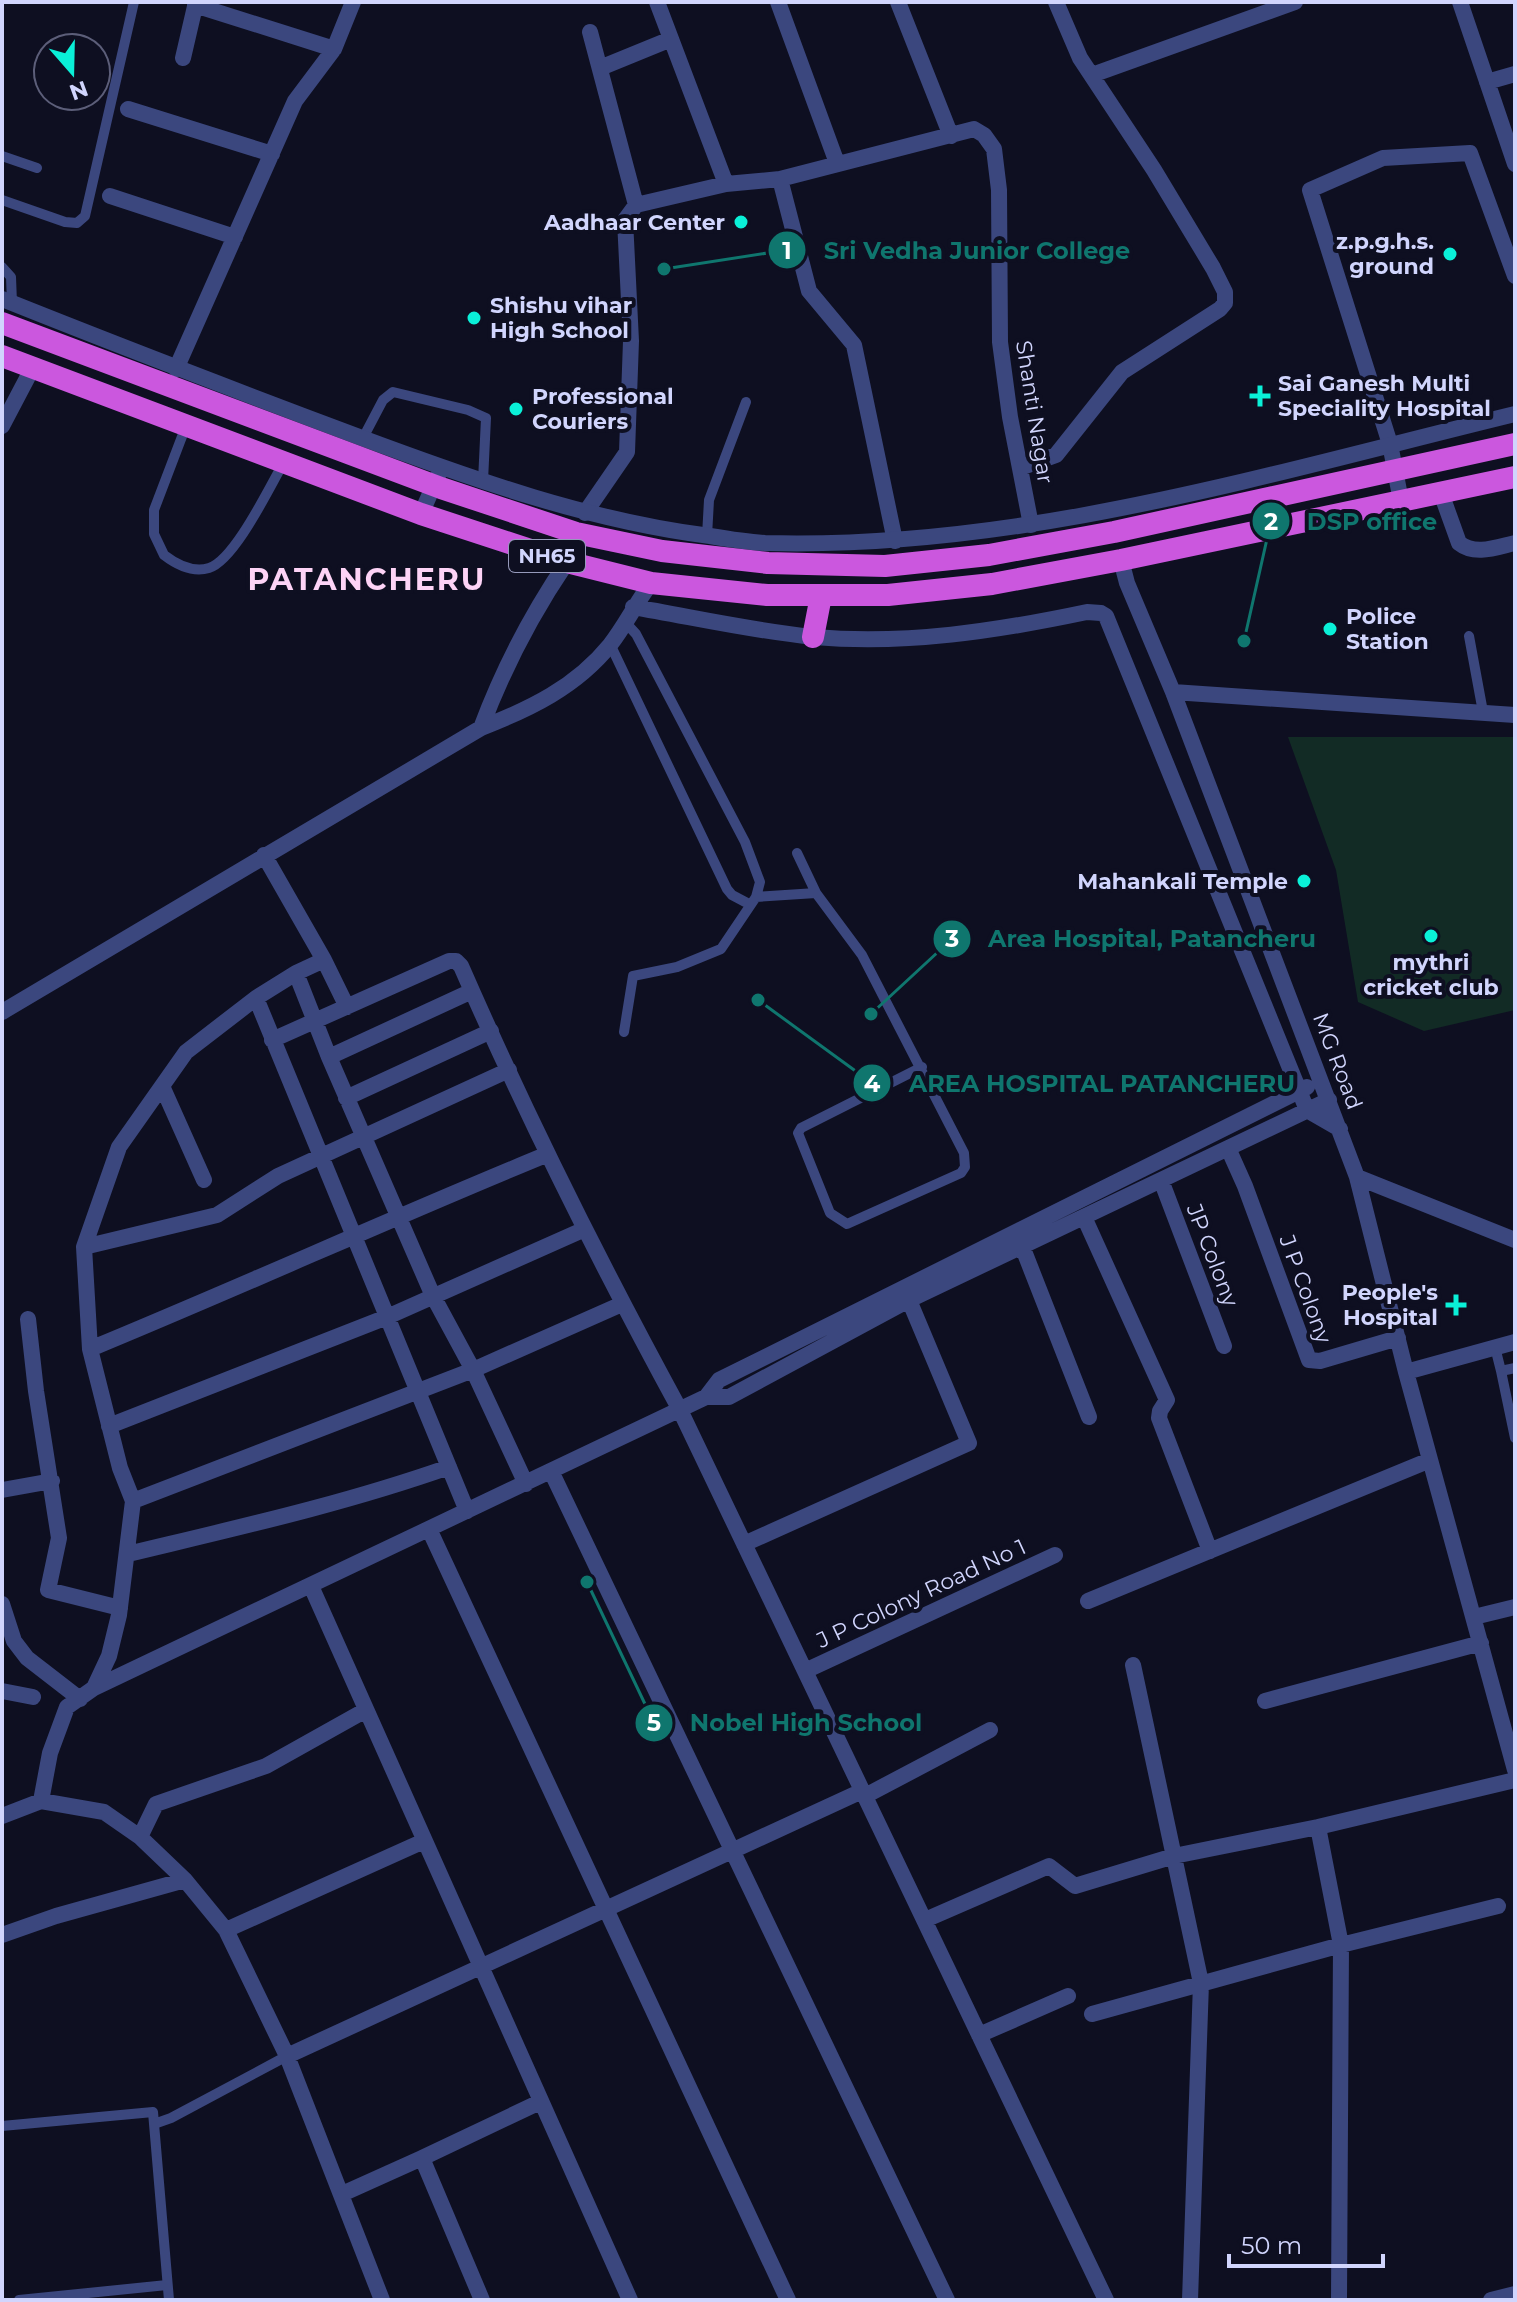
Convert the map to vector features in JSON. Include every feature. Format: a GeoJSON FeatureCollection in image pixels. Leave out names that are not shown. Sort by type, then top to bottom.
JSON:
{"type":"FeatureCollection","features":[{"type":"Feature","properties":{"kind":"highway","name":"NH65"},"geometry":{"type":"LineString","coordinates":[[5,308],[438,476],[576,533],[662,551],[768,563],[885,566],[989,555],[1112,522],[1395,471],[1515,444]]}},
{"type":"Feature","properties":{"kind":"highway","name":"NH65"},"geometry":{"type":"LineString","coordinates":[[2,356],[421,514],[567,562],[651,583],[767,595],[888,595],[992,584],[1515,477]]}},
{"type":"Feature","properties":{"kind":"highway"},"geometry":{"type":"LineString","coordinates":[[813,637],[821,596]]}},
{"type":"Feature","properties":{"kind":"street"},"geometry":{"type":"LineString","coordinates":[[176,369],[295,101],[334,49],[353,2]]}},
{"type":"Feature","properties":{"kind":"street"},"geometry":{"type":"LineString","coordinates":[[657,2],[726,184]]}},
{"type":"Feature","properties":{"kind":"street"},"geometry":{"type":"LineString","coordinates":[[778,2],[837,163]]}},
{"type":"Feature","properties":{"kind":"street"},"geometry":{"type":"LineString","coordinates":[[585,513],[627,452],[631,341],[625,220],[636,205],[726,184],[780,179],[951,136],[898,2]]}},
{"type":"Feature","properties":{"kind":"street"},"geometry":{"type":"LineString","coordinates":[[1020,468],[1056,455],[1122,372],[1225,303],[1225,292],[1213,268],[1154,170],[1080,58],[1056,2]]}},
{"type":"Feature","properties":{"kind":"street"},"geometry":{"type":"LineString","coordinates":[[1092,75],[1295,2]]}},
{"type":"Feature","properties":{"kind":"street"},"geometry":{"type":"LineString","coordinates":[[1460,2],[1515,164]]}},
{"type":"Feature","properties":{"kind":"street"},"geometry":{"type":"LineString","coordinates":[[183,58],[196,3],[334,49]]}},
{"type":"Feature","properties":{"kind":"street"},"geometry":{"type":"LineString","coordinates":[[590,32],[636,205]]}},
{"type":"Feature","properties":{"kind":"street"},"geometry":{"type":"LineString","coordinates":[[600,68],[671,39]]}},
{"type":"Feature","properties":{"kind":"street"},"geometry":{"type":"LineString","coordinates":[[1487,82],[1515,74]]}},
{"type":"Feature","properties":{"kind":"street"},"geometry":{"type":"LineString","coordinates":[[128,109],[272,154]]}},
{"type":"Feature","properties":{"kind":"street","name":"Shanti Nagar"},"geometry":{"type":"LineString","coordinates":[[951,136],[974,129],[984,135],[994,149],[999,190],[1000,342],[1031,525]]}},
{"type":"Feature","properties":{"kind":"street"},"geometry":{"type":"LineString","coordinates":[[1401,501],[1390,444],[1310,190],[1383,158],[1470,153],[1515,276]]}},
{"type":"Feature","properties":{"kind":"street"},"geometry":{"type":"LineString","coordinates":[[780,179],[809,291],[854,345],[895,541]]}},
{"type":"Feature","properties":{"kind":"street"},"geometry":{"type":"LineString","coordinates":[[110,196],[235,237]]}},
{"type":"Feature","properties":{"kind":"street"},"geometry":{"type":"LineString","coordinates":[[5,308],[363,438],[438,476],[483,481],[585,513],[665,531],[761,543],[895,541],[1031,525],[1112,522],[1390,444],[1515,414]]}},
{"type":"Feature","properties":{"kind":"street"},"geometry":{"type":"LineString","coordinates":[[2,426],[33,367]]}},
{"type":"Feature","properties":{"kind":"street"},"geometry":{"type":"LineString","coordinates":[[421,514],[438,476]]}},
{"type":"Feature","properties":{"kind":"street"},"geometry":{"type":"LineString","coordinates":[[1441,493],[1459,543],[1465,548],[1481,550],[1515,543]]}},
{"type":"Feature","properties":{"kind":"street","name":"MG Road"},"geometry":{"type":"LineString","coordinates":[[1121,560],[1127,583],[1173,692],[1340,1129]]}},
{"type":"Feature","properties":{"kind":"street"},"geometry":{"type":"LineString","coordinates":[[481,728],[524,629],[567,562]]}},
{"type":"Feature","properties":{"kind":"street"},"geometry":{"type":"LineString","coordinates":[[2,1012],[481,728],[528,710],[578,678],[610,644],[651,583]]}},
{"type":"Feature","properties":{"kind":"street"},"geometry":{"type":"LineString","coordinates":[[629,614],[813,637],[877,639],[936,638],[1087,612],[1101,613],[1113,627],[1307,1110]]}},
{"type":"Feature","properties":{"kind":"street"},"geometry":{"type":"LineString","coordinates":[[1173,692],[1515,715]]}},
{"type":"Feature","properties":{"kind":"street"},"geometry":{"type":"LineString","coordinates":[[264,855],[347,1007]]}},
{"type":"Feature","properties":{"kind":"street"},"geometry":{"type":"LineString","coordinates":[[94,1688],[109,1656],[120,1608],[133,1501],[120,1468],[90,1349],[84,1247],[119,1147],[186,1052],[256,998],[324,960]]}},
{"type":"Feature","properties":{"kind":"street"},"geometry":{"type":"LineString","coordinates":[[272,1040],[449,961],[456,961],[461,966],[548,1154],[622,1304],[680,1410],[1106,2300]]}},
{"type":"Feature","properties":{"kind":"street"},"geometry":{"type":"LineString","coordinates":[[296,973],[346,1098],[433,1296],[473,1370],[526,1484]]}},
{"type":"Feature","properties":{"kind":"street"},"geometry":{"type":"LineString","coordinates":[[329,1057],[472,991]]}},
{"type":"Feature","properties":{"kind":"street"},"geometry":{"type":"LineString","coordinates":[[256,998],[467,1511]]}},
{"type":"Feature","properties":{"kind":"street"},"geometry":{"type":"LineString","coordinates":[[346,1098],[491,1031]]}},
{"type":"Feature","properties":{"kind":"street"},"geometry":{"type":"LineString","coordinates":[[84,1247],[217,1215],[278,1176],[509,1070]]}},
{"type":"Feature","properties":{"kind":"street"},"geometry":{"type":"LineString","coordinates":[[41,1801],[50,1753],[67,1707],[94,1688],[680,1410],[706,1397],[719,1380],[1322,1080]]}},
{"type":"Feature","properties":{"kind":"street"},"geometry":{"type":"LineString","coordinates":[[162,1086],[204,1180]]}},
{"type":"Feature","properties":{"kind":"street"},"geometry":{"type":"LineString","coordinates":[[706,1397],[729,1397],[909,1300],[1329,1100]]}},
{"type":"Feature","properties":{"kind":"street","name":"MG Road"},"geometry":{"type":"LineString","coordinates":[[1307,1110],[1340,1129]]}},
{"type":"Feature","properties":{"kind":"street"},"geometry":{"type":"LineString","coordinates":[[1340,1129],[1357,1177],[1406,1372],[1514,1765]]}},
{"type":"Feature","properties":{"kind":"street","name":"J P Colony"},"geometry":{"type":"LineString","coordinates":[[1228,1148],[1309,1360],[1320,1361],[1398,1338]]}},
{"type":"Feature","properties":{"kind":"street"},"geometry":{"type":"LineString","coordinates":[[90,1349],[548,1154]]}},
{"type":"Feature","properties":{"kind":"street"},"geometry":{"type":"LineString","coordinates":[[1357,1177],[1515,1240]]}},
{"type":"Feature","properties":{"kind":"street","name":"JP Colony"},"geometry":{"type":"LineString","coordinates":[[1161,1180],[1224,1346]]}},
{"type":"Feature","properties":{"kind":"street"},"geometry":{"type":"LineString","coordinates":[[1084,1217],[1167,1400],[1159,1418],[1210,1551]]}},
{"type":"Feature","properties":{"kind":"street"},"geometry":{"type":"LineString","coordinates":[[109,1426],[387,1317],[585,1229]]}},
{"type":"Feature","properties":{"kind":"street"},"geometry":{"type":"LineString","coordinates":[[1022,1246],[1089,1417]]}},
{"type":"Feature","properties":{"kind":"street"},"geometry":{"type":"LineString","coordinates":[[744,1544],[969,1443],[909,1300]]}},
{"type":"Feature","properties":{"kind":"street"},"geometry":{"type":"LineString","coordinates":[[133,1501],[473,1370],[622,1304]]}},
{"type":"Feature","properties":{"kind":"street"},"geometry":{"type":"LineString","coordinates":[[28,1319],[59,1538],[48,1590],[120,1608]]}},
{"type":"Feature","properties":{"kind":"street"},"geometry":{"type":"LineString","coordinates":[[1406,1372],[1515,1342]]}},
{"type":"Feature","properties":{"kind":"street"},"geometry":{"type":"LineString","coordinates":[[719,1380],[729,1397]]}},
{"type":"Feature","properties":{"kind":"street"},"geometry":{"type":"LineString","coordinates":[[1088,1601],[1430,1460]]}},
{"type":"Feature","properties":{"kind":"street"},"geometry":{"type":"LineString","coordinates":[[128,1554],[258,1523],[401,1484],[449,1467]]}},
{"type":"Feature","properties":{"kind":"street"},"geometry":{"type":"LineString","coordinates":[[551,1471],[947,2300]]}},
{"type":"Feature","properties":{"kind":"street"},"geometry":{"type":"LineString","coordinates":[[2,1490],[52,1481]]}},
{"type":"Feature","properties":{"kind":"street"},"geometry":{"type":"LineString","coordinates":[[429,1529],[788,2300]]}},
{"type":"Feature","properties":{"kind":"street","name":"J P Colony Road No 1"},"geometry":{"type":"LineString","coordinates":[[805,1671],[1055,1555]]}},
{"type":"Feature","properties":{"kind":"street"},"geometry":{"type":"LineString","coordinates":[[311,1586],[630,2300]]}},
{"type":"Feature","properties":{"kind":"street"},"geometry":{"type":"LineString","coordinates":[[2,1604],[8,1643],[80,1699]]}},
{"type":"Feature","properties":{"kind":"street"},"geometry":{"type":"LineString","coordinates":[[1474,1617],[1515,1607]]}},
{"type":"Feature","properties":{"kind":"street"},"geometry":{"type":"LineString","coordinates":[[1265,1701],[1481,1643]]}},
{"type":"Feature","properties":{"kind":"street"},"geometry":{"type":"LineString","coordinates":[[1133,1665],[1201,1983],[1190,2300]]}},
{"type":"Feature","properties":{"kind":"street"},"geometry":{"type":"LineString","coordinates":[[2,1691],[33,1697]]}},
{"type":"Feature","properties":{"kind":"street"},"geometry":{"type":"LineString","coordinates":[[140,1837],[156,1804],[266,1766],[366,1710]]}},
{"type":"Feature","properties":{"kind":"street"},"geometry":{"type":"LineString","coordinates":[[287,2056],[732,1851],[864,1794],[990,1730]]}},
{"type":"Feature","properties":{"kind":"street"},"geometry":{"type":"LineString","coordinates":[[925,1920],[1049,1866],[1075,1886],[1174,1856],[1318,1827],[1515,1780]]}},
{"type":"Feature","properties":{"kind":"street"},"geometry":{"type":"LineString","coordinates":[[2,1816],[41,1801],[104,1812],[140,1837],[185,1880],[226,1930],[287,2056],[382,2300]]}},
{"type":"Feature","properties":{"kind":"street"},"geometry":{"type":"LineString","coordinates":[[1318,1827],[1341,1945],[1339,2300]]}},
{"type":"Feature","properties":{"kind":"street"},"geometry":{"type":"LineString","coordinates":[[226,1930],[424,1841]]}},
{"type":"Feature","properties":{"kind":"street"},"geometry":{"type":"LineString","coordinates":[[2,1935],[56,1916],[185,1880]]}},
{"type":"Feature","properties":{"kind":"street"},"geometry":{"type":"LineString","coordinates":[[1092,2014],[1341,1945],[1498,1906]]}},
{"type":"Feature","properties":{"kind":"street"},"geometry":{"type":"LineString","coordinates":[[979,2035],[1068,1996]]}},
{"type":"Feature","properties":{"kind":"street"},"geometry":{"type":"LineString","coordinates":[[342,2194],[540,2102]]}},
{"type":"Feature","properties":{"kind":"street"},"geometry":{"type":"LineString","coordinates":[[422,2158],[482,2300]]}},
{"type":"Feature","properties":{"kind":"street"},"geometry":{"type":"LineString","coordinates":[[1491,2300],[1515,2294]]}},
{"type":"Feature","properties":{"kind":"lane"},"geometry":{"type":"LineString","coordinates":[[2,200],[65,222],[77,223],[85,216],[134,2]]}},
{"type":"Feature","properties":{"kind":"lane"},"geometry":{"type":"LineString","coordinates":[[2,156],[37,168]]}},
{"type":"Feature","properties":{"kind":"lane"},"geometry":{"type":"LineString","coordinates":[[2,267],[11,277],[5,308]]}},
{"type":"Feature","properties":{"kind":"lane"},"geometry":{"type":"LineString","coordinates":[[363,438],[383,400],[393,392],[468,410],[486,418],[483,481]]}},
{"type":"Feature","properties":{"kind":"lane"},"geometry":{"type":"LineString","coordinates":[[707,536],[709,500],[746,402]]}},
{"type":"Feature","properties":{"kind":"lane"},"geometry":{"type":"LineString","coordinates":[[186,425],[154,510],[154,534],[164,555],[194,570],[213,567],[234,547],[284,462]]}},
{"type":"Feature","properties":{"kind":"lane"},"geometry":{"type":"LineString","coordinates":[[624,1032],[633,976],[677,967],[721,949],[760,882],[745,842],[636,634],[629,614]]}},
{"type":"Feature","properties":{"kind":"lane"},"geometry":{"type":"LineString","coordinates":[[1469,636],[1483,712]]}},
{"type":"Feature","properties":{"kind":"lane"},"geometry":{"type":"LineString","coordinates":[[610,644],[727,889],[732,895],[752,900],[816,893]]}},
{"type":"Feature","properties":{"kind":"lane"},"geometry":{"type":"LineString","coordinates":[[797,853],[816,893],[862,955],[922,1067],[964,1153],[965,1167],[961,1173],[847,1224],[830,1213],[798,1133],[801,1128],[922,1067]]}},
{"type":"Feature","properties":{"kind":"lane"},"geometry":{"type":"LineString","coordinates":[[1495,1347],[1515,1438]]}},
{"type":"Feature","properties":{"kind":"lane"},"geometry":{"type":"LineString","coordinates":[[1501,1371],[1515,1368]]}},
{"type":"Feature","properties":{"kind":"lane"},"geometry":{"type":"LineString","coordinates":[[154,2124],[287,2056]]}},
{"type":"Feature","properties":{"kind":"lane"},"geometry":{"type":"LineString","coordinates":[[2,2126],[153,2112],[169,2300]]}},
{"type":"Feature","properties":{"kind":"lane"},"geometry":{"type":"LineString","coordinates":[[19,2300],[167,2285]]}},
{"type":"Feature","properties":{"kind":"green space","name":"mythri cricket club"},"geometry":{"type":"Polygon","coordinates":[[[1288,737],[1515,737],[1515,1010],[1424,1031],[1358,1002],[1336,870],[1288,737]]]}},
{"type":"Feature","properties":{"kind":"place","name":"Aadhaar Center"},"geometry":{"type":"Point","coordinates":[741,222]}},
{"type":"Feature","properties":{"kind":"place","name":"z.p.g.h.s. ground"},"geometry":{"type":"Point","coordinates":[1450,254]}},
{"type":"Feature","properties":{"kind":"place","name":"Sri Vedha Junior College"},"geometry":{"type":"Point","coordinates":[664,269]}},
{"type":"Feature","properties":{"kind":"place","name":"Shishu vihar High School"},"geometry":{"type":"Point","coordinates":[474,318]}},
{"type":"Feature","properties":{"kind":"place","name":"Sai Ganesh Multi Speciality Hospital"},"geometry":{"type":"Point","coordinates":[1260,396]}},
{"type":"Feature","properties":{"kind":"place","name":"Professional Couriers"},"geometry":{"type":"Point","coordinates":[516,409]}},
{"type":"Feature","properties":{"kind":"place","name":"Police Station"},"geometry":{"type":"Point","coordinates":[1330,629]}},
{"type":"Feature","properties":{"kind":"place","name":"DSP office"},"geometry":{"type":"Point","coordinates":[1244,641]}},
{"type":"Feature","properties":{"kind":"place","name":"Mahankali Temple"},"geometry":{"type":"Point","coordinates":[1304,881]}},
{"type":"Feature","properties":{"kind":"place","name":"mythri cricket club"},"geometry":{"type":"Point","coordinates":[1431,936]}},
{"type":"Feature","properties":{"kind":"place","name":"AREA HOSPITAL PATANCHERU"},"geometry":{"type":"Point","coordinates":[758,1000]}},
{"type":"Feature","properties":{"kind":"place","name":"Area Hospital, Patancheru"},"geometry":{"type":"Point","coordinates":[871,1014]}},
{"type":"Feature","properties":{"kind":"place","name":"People's Hospital"},"geometry":{"type":"Point","coordinates":[1456,1305]}},
{"type":"Feature","properties":{"kind":"place","name":"Nobel High School"},"geometry":{"type":"Point","coordinates":[587,1582]}},
{"type":"Feature","properties":{"kind":"district","name":"PATANCHERU"},"geometry":{"type":"Point","coordinates":[367,580]}}]}
